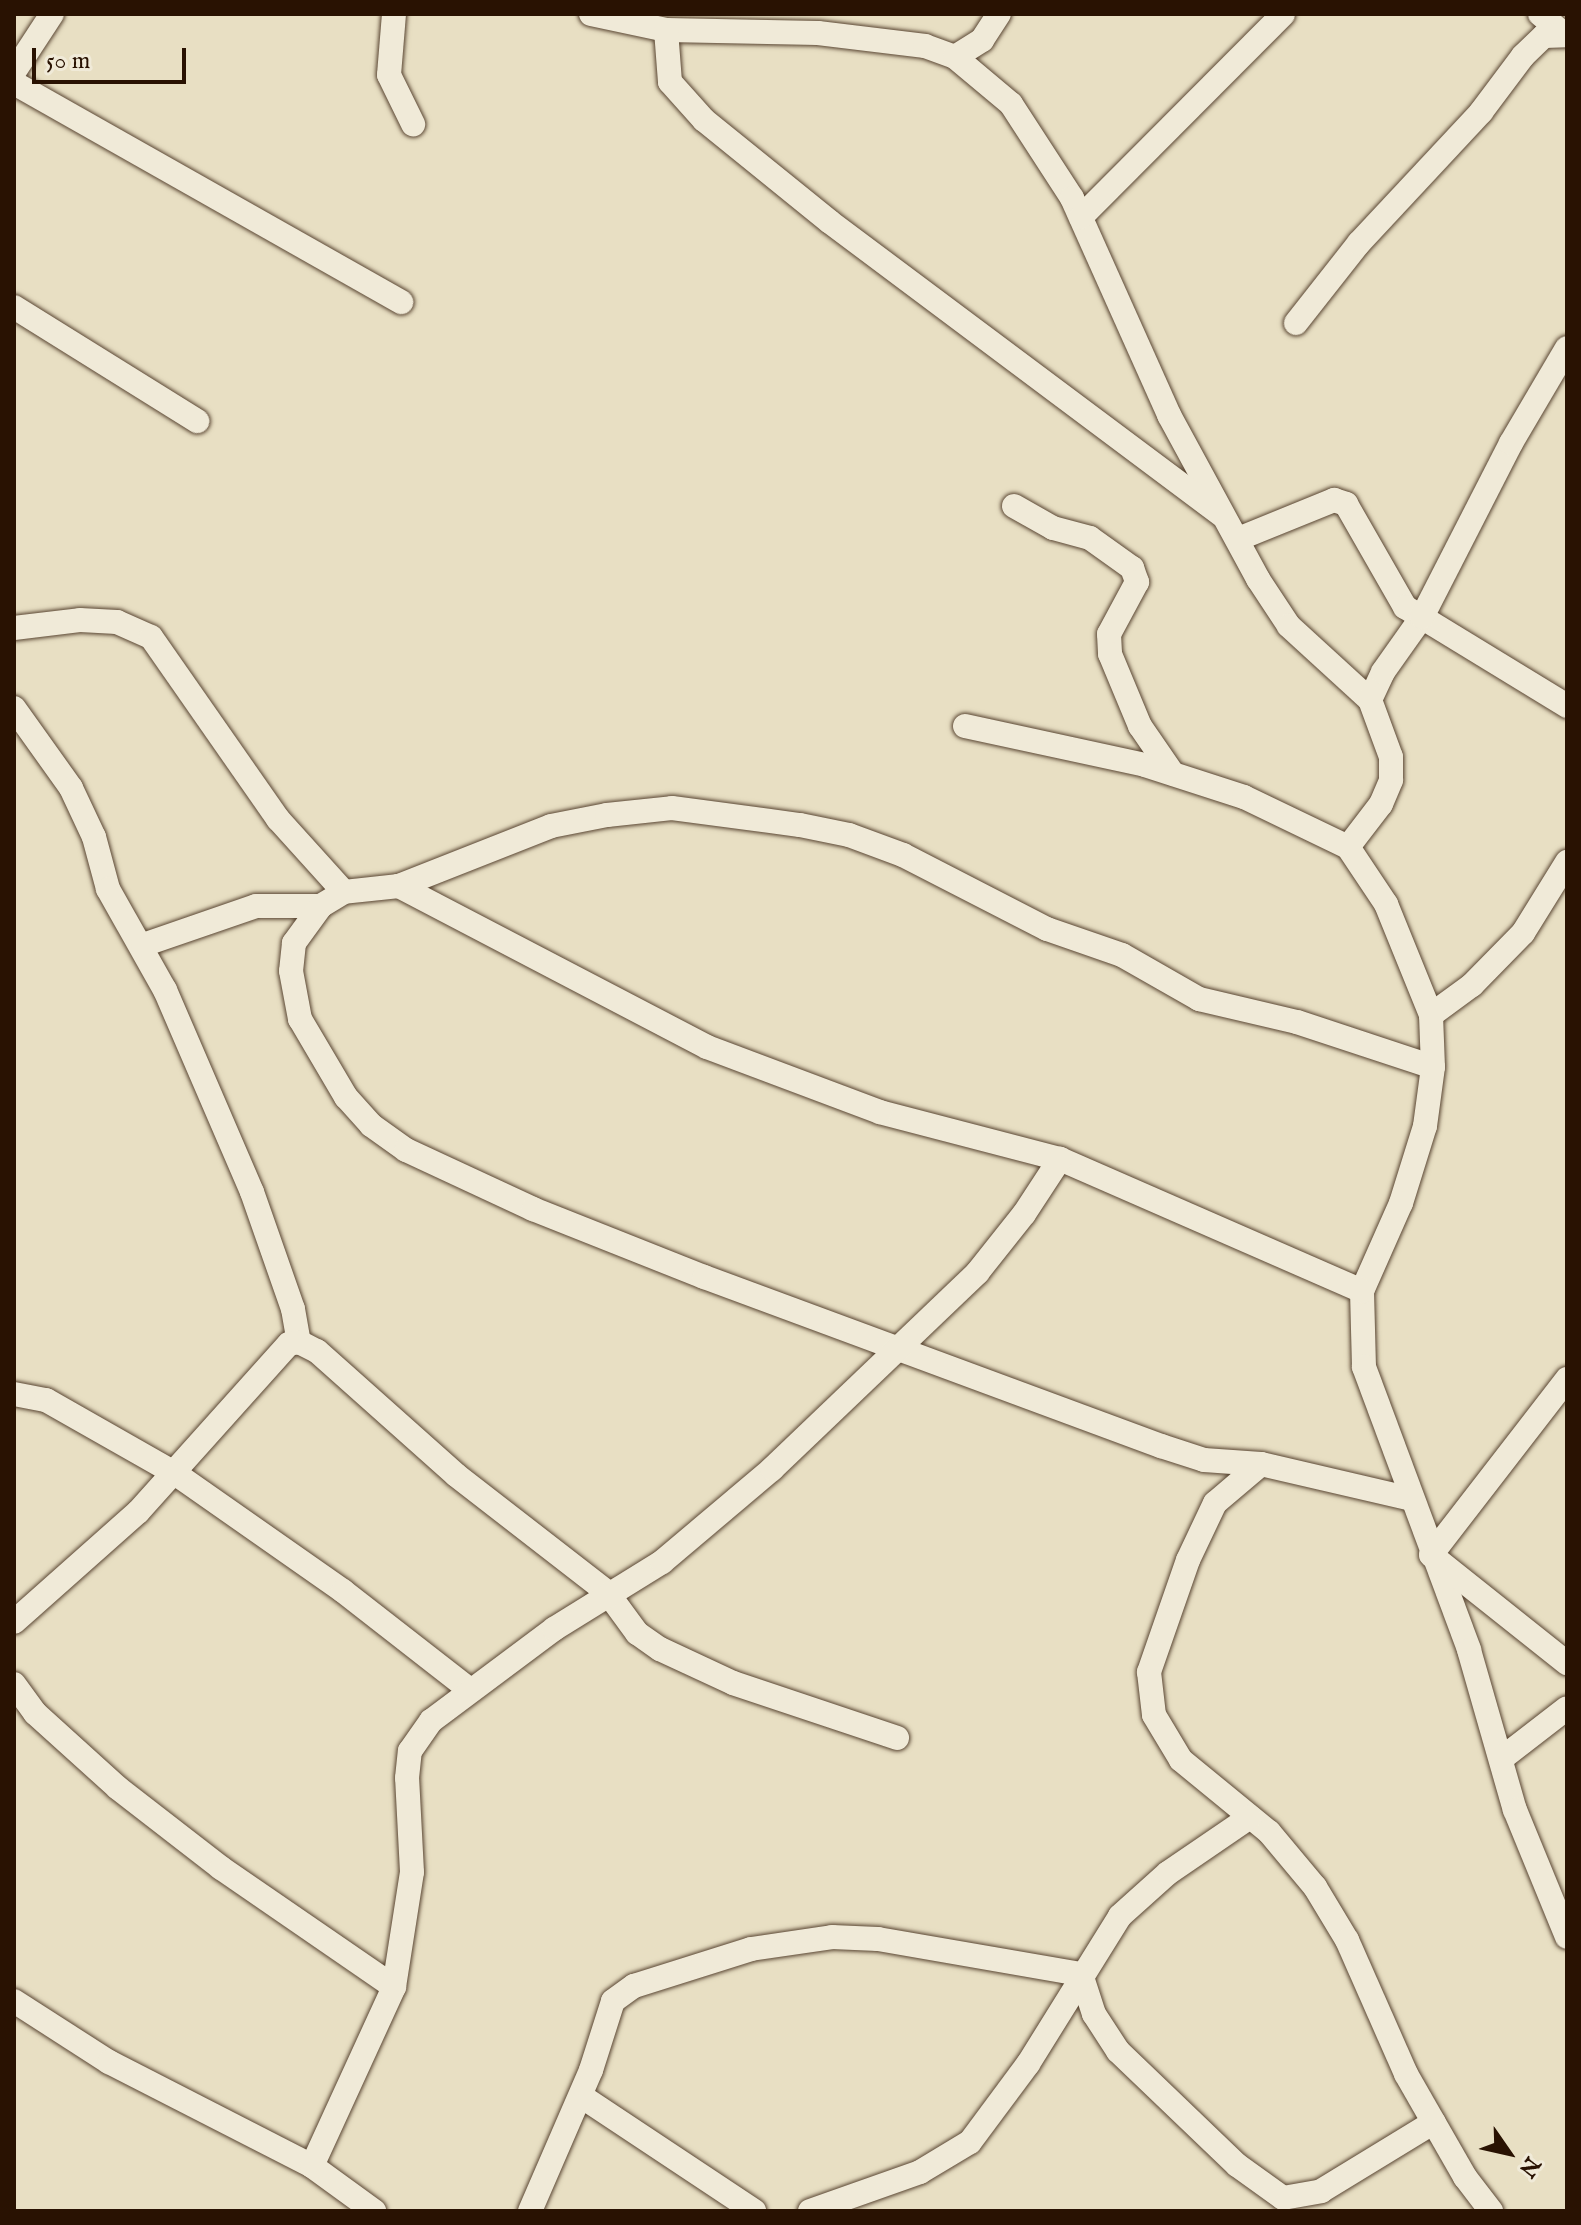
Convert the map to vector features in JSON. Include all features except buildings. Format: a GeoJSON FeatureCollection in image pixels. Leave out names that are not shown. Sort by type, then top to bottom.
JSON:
{"type":"FeatureCollection","features":[{"type":"Feature","properties":{"kind":"street"},"geometry":{"type":"LineString","coordinates":[[14,72],[52,14]]}},
{"type":"Feature","properties":{"kind":"street"},"geometry":{"type":"LineString","coordinates":[[394,14],[389,75],[413,124]]}},
{"type":"Feature","properties":{"kind":"street"},"geometry":{"type":"LineString","coordinates":[[591,14],[666,30],[859,37],[925,46],[955,57],[1011,104],[1036,136],[1081,217],[1169,415],[1289,626],[1370,700],[1391,757],[1391,780],[1381,804],[1348,847]]}},
{"type":"Feature","properties":{"kind":"street"},"geometry":{"type":"LineString","coordinates":[[955,57],[982,40],[999,14]]}},
{"type":"Feature","properties":{"kind":"street"},"geometry":{"type":"LineString","coordinates":[[1081,217],[1283,14]]}},
{"type":"Feature","properties":{"kind":"street"},"geometry":{"type":"LineString","coordinates":[[1540,14],[1565,34]]}},
{"type":"Feature","properties":{"kind":"street"},"geometry":{"type":"LineString","coordinates":[[666,30],[670,82],[704,120],[830,222],[1234,530]]}},
{"type":"Feature","properties":{"kind":"street"},"geometry":{"type":"LineString","coordinates":[[1296,323],[1359,243],[1481,112],[1523,56],[1544,36],[1565,34]]}},
{"type":"Feature","properties":{"kind":"street"},"geometry":{"type":"LineString","coordinates":[[14,83],[401,302]]}},
{"type":"Feature","properties":{"kind":"street"},"geometry":{"type":"LineString","coordinates":[[14,307],[197,421]]}},
{"type":"Feature","properties":{"kind":"street"},"geometry":{"type":"LineString","coordinates":[[1370,700],[1383,672],[1422,617],[1511,443],[1567,348]]}},
{"type":"Feature","properties":{"kind":"street"},"geometry":{"type":"LineString","coordinates":[[1234,530],[1334,500],[1346,504],[1366,532],[1396,595],[1422,617],[1567,706]]}},
{"type":"Feature","properties":{"kind":"street"},"geometry":{"type":"LineString","coordinates":[[1014,506],[1053,528],[1090,538],[1132,568],[1137,582],[1109,634],[1110,654],[1140,726],[1173,774]]}},
{"type":"Feature","properties":{"kind":"street"},"geometry":{"type":"LineString","coordinates":[[14,628],[68,621],[117,622],[151,637],[278,819],[344,892]]}},
{"type":"Feature","properties":{"kind":"street"},"geometry":{"type":"LineString","coordinates":[[14,708],[71,788],[94,837],[108,889],[143,945],[252,1192],[293,1309],[299,1342]]}},
{"type":"Feature","properties":{"kind":"street"},"geometry":{"type":"LineString","coordinates":[[965,726],[1173,774],[1244,797],[1348,847],[1386,904],[1431,1015],[1433,1067],[1425,1126],[1401,1203],[1362,1291],[1364,1367],[1431,1555],[1469,1650],[1515,1810],[1567,1937]]}},
{"type":"Feature","properties":{"kind":"street"},"geometry":{"type":"LineString","coordinates":[[1411,1499],[1261,1464],[1204,1460],[894,1349],[533,1209],[406,1150],[371,1125],[346,1097],[300,1019],[291,971],[294,943],[321,906],[344,892],[399,886],[551,826],[607,815],[672,808],[800,825],[849,835],[903,855],[1047,929],[1122,955],[1199,999],[1297,1022],[1433,1067]]}},
{"type":"Feature","properties":{"kind":"street"},"geometry":{"type":"LineString","coordinates":[[1431,1015],[1472,985],[1523,933],[1567,862]]}},
{"type":"Feature","properties":{"kind":"street"},"geometry":{"type":"LineString","coordinates":[[399,886],[707,1047],[880,1112],[1060,1159],[1362,1291]]}},
{"type":"Feature","properties":{"kind":"street"},"geometry":{"type":"LineString","coordinates":[[143,945],[256,906],[321,906]]}},
{"type":"Feature","properties":{"kind":"street"},"geometry":{"type":"LineString","coordinates":[[312,2166],[394,1987],[412,1872],[407,1778],[410,1751],[431,1721],[469,1689],[607,1592],[662,1562],[707,1527],[991,1256],[1060,1159]]}},
{"type":"Feature","properties":{"kind":"street"},"geometry":{"type":"LineString","coordinates":[[14,1622],[176,1474],[280,1354],[299,1342]]}},
{"type":"Feature","properties":{"kind":"street"},"geometry":{"type":"LineString","coordinates":[[299,1342],[317,1351],[456,1475],[607,1592],[637,1633],[689,1667],[897,1738]]}},
{"type":"Feature","properties":{"kind":"street"},"geometry":{"type":"LineString","coordinates":[[1431,1555],[1567,1379]]}},
{"type":"Feature","properties":{"kind":"street"},"geometry":{"type":"LineString","coordinates":[[14,1394],[61,1407],[176,1474],[343,1591],[469,1689]]}},
{"type":"Feature","properties":{"kind":"street"},"geometry":{"type":"LineString","coordinates":[[1261,1464],[1215,1503],[1165,1618],[1149,1672],[1154,1715],[1181,1760],[1250,1817],[1315,1887],[1347,1940],[1406,2074],[1491,2211]]}},
{"type":"Feature","properties":{"kind":"street"},"geometry":{"type":"LineString","coordinates":[[1431,1555],[1567,1663]]}},
{"type":"Feature","properties":{"kind":"street"},"geometry":{"type":"LineString","coordinates":[[14,1684],[35,1713],[118,1788],[221,1868],[394,1987]]}},
{"type":"Feature","properties":{"kind":"street"},"geometry":{"type":"LineString","coordinates":[[1501,1759],[1567,1708]]}},
{"type":"Feature","properties":{"kind":"street"},"geometry":{"type":"LineString","coordinates":[[810,2211],[920,2172],[970,2142],[1028,2064],[1081,1974],[1120,1916],[1168,1873],[1250,1817]]}},
{"type":"Feature","properties":{"kind":"street"},"geometry":{"type":"LineString","coordinates":[[530,2211],[581,2096],[613,2001],[634,1986],[751,1949],[832,1937],[878,1939],[1081,1974]]}},
{"type":"Feature","properties":{"kind":"street"},"geometry":{"type":"LineString","coordinates":[[1081,1974],[1094,2014],[1118,2051],[1237,2165],[1283,2198],[1321,2191],[1434,2122]]}},
{"type":"Feature","properties":{"kind":"street"},"geometry":{"type":"LineString","coordinates":[[14,2001],[109,2062],[312,2166],[374,2211]]}},
{"type":"Feature","properties":{"kind":"street"},"geometry":{"type":"LineString","coordinates":[[581,2096],[754,2211]]}}]}
